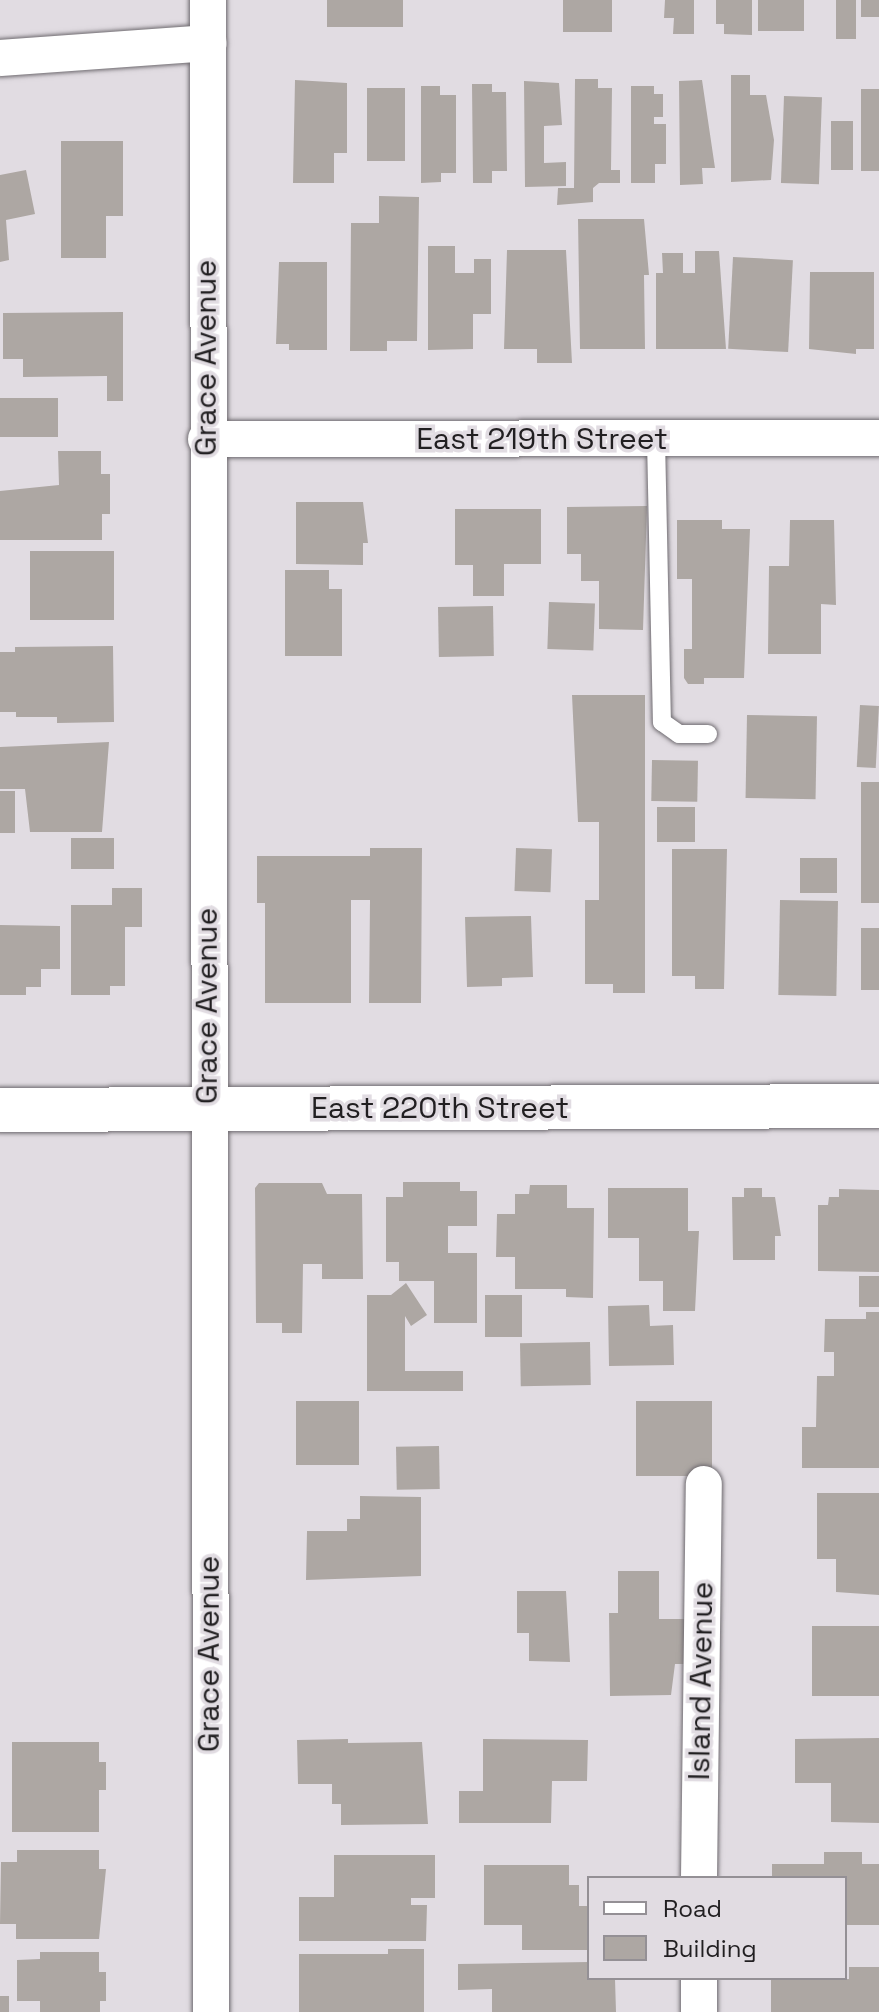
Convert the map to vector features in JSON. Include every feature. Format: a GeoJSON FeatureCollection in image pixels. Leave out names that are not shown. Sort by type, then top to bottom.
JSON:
{"type":"FeatureCollection","features":[{"type":"Feature","properties":{"kind":"street","name":"Grace Avenue"},"geometry":{"type":"LineString","coordinates":[[208,0],[206,439],[211,2012]]}},
{"type":"Feature","properties":{"kind":"street"},"geometry":{"type":"LineString","coordinates":[[0,58],[208,43]]}},
{"type":"Feature","properties":{"kind":"street","name":"East 219th Street"},"geometry":{"type":"LineString","coordinates":[[206,439],[879,438]]}},
{"type":"Feature","properties":{"kind":"street","name":"East 220th Street"},"geometry":{"type":"LineString","coordinates":[[0,1110],[879,1106]]}},
{"type":"Feature","properties":{"kind":"street","name":"Island Avenue"},"geometry":{"type":"LineString","coordinates":[[699,1876],[704,1484]]}},
{"type":"Feature","properties":{"kind":"street"},"geometry":{"type":"LineString","coordinates":[[699,1980],[699,2012]]}},
{"type":"Feature","properties":{"kind":"lane"},"geometry":{"type":"LineString","coordinates":[[656,439],[662,722],[679,734],[708,734]]}},
{"type":"Feature","properties":{"kind":"building"},"geometry":{"type":"Polygon","coordinates":[[[327,0],[403,0],[403,27],[327,27],[327,0]]]}},
{"type":"Feature","properties":{"kind":"building"},"geometry":{"type":"Polygon","coordinates":[[[563,0],[612,0],[612,32],[563,32],[563,0]]]}},
{"type":"Feature","properties":{"kind":"building"},"geometry":{"type":"Polygon","coordinates":[[[665,0],[694,0],[694,34],[673,34],[674,18],[664,18],[665,0]]]}},
{"type":"Feature","properties":{"kind":"building"},"geometry":{"type":"Polygon","coordinates":[[[716,0],[752,0],[752,35],[724,34],[724,24],[716,24],[716,0]]]}},
{"type":"Feature","properties":{"kind":"building"},"geometry":{"type":"Polygon","coordinates":[[[758,0],[804,0],[804,31],[758,31],[758,0]]]}},
{"type":"Feature","properties":{"kind":"building"},"geometry":{"type":"Polygon","coordinates":[[[836,0],[856,0],[856,39],[836,39],[836,0]]]}},
{"type":"Feature","properties":{"kind":"building"},"geometry":{"type":"Polygon","coordinates":[[[861,0],[879,0],[879,17],[861,17],[861,0]]]}},
{"type":"Feature","properties":{"kind":"building"},"geometry":{"type":"Polygon","coordinates":[[[731,75],[750,75],[750,95],[766,95],[774,140],[771,180],[731,182],[731,75]]]}},
{"type":"Feature","properties":{"kind":"building"},"geometry":{"type":"Polygon","coordinates":[[[575,79],[598,79],[598,88],[612,88],[611,170],[620,170],[620,183],[599,183],[593,188],[593,202],[557,205],[558,188],[574,188],[575,79]]]}},
{"type":"Feature","properties":{"kind":"building"},"geometry":{"type":"Polygon","coordinates":[[[295,80],[347,83],[347,153],[334,153],[334,183],[293,183],[295,80]]]}},
{"type":"Feature","properties":{"kind":"building"},"geometry":{"type":"Polygon","coordinates":[[[702,80],[715,168],[702,168],[703,184],[680,185],[679,81],[702,80]]]}},
{"type":"Feature","properties":{"kind":"building"},"geometry":{"type":"Polygon","coordinates":[[[524,81],[559,83],[562,125],[544,126],[544,163],[566,162],[566,186],[525,187],[524,81]]]}},
{"type":"Feature","properties":{"kind":"building"},"geometry":{"type":"Polygon","coordinates":[[[472,84],[492,84],[492,92],[506,92],[507,171],[492,171],[492,183],[473,183],[472,84]]]}},
{"type":"Feature","properties":{"kind":"building"},"geometry":{"type":"Polygon","coordinates":[[[421,86],[440,86],[440,95],[456,95],[456,173],[441,173],[441,182],[421,183],[421,86]]]}},
{"type":"Feature","properties":{"kind":"building"},"geometry":{"type":"Polygon","coordinates":[[[631,86],[654,86],[654,94],[663,94],[663,117],[654,117],[654,124],[666,124],[666,164],[655,164],[655,183],[631,183],[631,86]]]}},
{"type":"Feature","properties":{"kind":"building"},"geometry":{"type":"Polygon","coordinates":[[[367,88],[405,88],[405,161],[367,161],[367,88]]]}},
{"type":"Feature","properties":{"kind":"building"},"geometry":{"type":"Polygon","coordinates":[[[861,89],[879,89],[879,171],[861,171],[861,89]]]}},
{"type":"Feature","properties":{"kind":"building"},"geometry":{"type":"Polygon","coordinates":[[[784,96],[822,97],[819,184],[781,183],[784,96]]]}},
{"type":"Feature","properties":{"kind":"building"},"geometry":{"type":"Polygon","coordinates":[[[831,121],[853,121],[853,170],[831,170],[831,121]]]}},
{"type":"Feature","properties":{"kind":"building"},"geometry":{"type":"Polygon","coordinates":[[[61,141],[123,141],[123,216],[106,216],[106,258],[61,258],[61,141]]]}},
{"type":"Feature","properties":{"kind":"building"},"geometry":{"type":"Polygon","coordinates":[[[26,170],[35,214],[6,220],[9,260],[0,262],[0,175],[26,170]]]}},
{"type":"Feature","properties":{"kind":"building"},"geometry":{"type":"Polygon","coordinates":[[[379,196],[419,197],[417,341],[387,341],[387,351],[350,351],[351,223],[379,223],[379,196]]]}},
{"type":"Feature","properties":{"kind":"building"},"geometry":{"type":"Polygon","coordinates":[[[578,219],[644,219],[649,275],[644,275],[645,349],[580,349],[578,219]]]}},
{"type":"Feature","properties":{"kind":"building"},"geometry":{"type":"Polygon","coordinates":[[[428,246],[455,246],[455,273],[474,273],[474,259],[491,259],[491,314],[473,314],[473,349],[428,350],[428,246]]]}},
{"type":"Feature","properties":{"kind":"building"},"geometry":{"type":"Polygon","coordinates":[[[507,250],[566,250],[572,363],[537,363],[537,349],[504,349],[507,250]]]}},
{"type":"Feature","properties":{"kind":"building"},"geometry":{"type":"Polygon","coordinates":[[[695,251],[719,251],[726,349],[656,349],[656,273],[663,273],[662,253],[683,253],[683,273],[695,273],[695,251]]]}},
{"type":"Feature","properties":{"kind":"building"},"geometry":{"type":"Polygon","coordinates":[[[733,257],[793,260],[788,352],[728,349],[733,257]]]}},
{"type":"Feature","properties":{"kind":"building"},"geometry":{"type":"Polygon","coordinates":[[[279,262],[327,262],[327,350],[289,350],[289,344],[276,344],[279,262]]]}},
{"type":"Feature","properties":{"kind":"building"},"geometry":{"type":"Polygon","coordinates":[[[810,272],[874,272],[874,349],[856,349],[856,354],[809,349],[810,272]]]}},
{"type":"Feature","properties":{"kind":"building"},"geometry":{"type":"Polygon","coordinates":[[[123,312],[123,401],[107,401],[107,376],[23,377],[23,359],[3,359],[3,313],[123,312]]]}},
{"type":"Feature","properties":{"kind":"building"},"geometry":{"type":"Polygon","coordinates":[[[0,398],[58,398],[58,437],[0,437],[0,398]]]}},
{"type":"Feature","properties":{"kind":"building"},"geometry":{"type":"Polygon","coordinates":[[[58,451],[101,451],[101,474],[110,474],[110,514],[102,514],[102,540],[0,540],[0,491],[59,485],[58,451]]]}},
{"type":"Feature","properties":{"kind":"building"},"geometry":{"type":"Polygon","coordinates":[[[296,502],[363,502],[368,543],[363,543],[363,565],[296,564],[296,502]]]}},
{"type":"Feature","properties":{"kind":"building"},"geometry":{"type":"Polygon","coordinates":[[[647,506],[643,630],[599,629],[599,581],[581,581],[581,554],[567,554],[567,507],[647,506]]]}},
{"type":"Feature","properties":{"kind":"building"},"geometry":{"type":"Polygon","coordinates":[[[455,509],[541,509],[541,564],[504,564],[504,596],[473,596],[473,565],[455,565],[455,509]]]}},
{"type":"Feature","properties":{"kind":"building"},"geometry":{"type":"Polygon","coordinates":[[[677,520],[722,520],[722,529],[750,529],[744,678],[704,678],[704,684],[688,684],[684,678],[684,649],[692,649],[692,579],[677,579],[677,520]]]}},
{"type":"Feature","properties":{"kind":"building"},"geometry":{"type":"Polygon","coordinates":[[[790,520],[834,520],[836,605],[821,604],[821,654],[768,654],[769,566],[789,566],[790,520]]]}},
{"type":"Feature","properties":{"kind":"building"},"geometry":{"type":"Polygon","coordinates":[[[30,551],[114,551],[114,620],[30,620],[30,551]]]}},
{"type":"Feature","properties":{"kind":"building"},"geometry":{"type":"Polygon","coordinates":[[[285,570],[329,570],[329,589],[342,589],[342,656],[285,656],[285,570]]]}},
{"type":"Feature","properties":{"kind":"building"},"geometry":{"type":"Polygon","coordinates":[[[549,602],[595,604],[593,651],[547,649],[549,602]]]}},
{"type":"Feature","properties":{"kind":"building"},"geometry":{"type":"Polygon","coordinates":[[[493,606],[494,656],[439,657],[438,607],[493,606]]]}},
{"type":"Feature","properties":{"kind":"building"},"geometry":{"type":"Polygon","coordinates":[[[113,646],[114,722],[57,723],[57,717],[16,717],[16,712],[0,712],[0,652],[15,652],[15,647],[113,646]]]}},
{"type":"Feature","properties":{"kind":"building"},"geometry":{"type":"Polygon","coordinates":[[[572,695],[645,695],[645,993],[613,993],[613,984],[585,984],[585,900],[599,900],[599,822],[578,822],[572,695]]]}},
{"type":"Feature","properties":{"kind":"building"},"geometry":{"type":"Polygon","coordinates":[[[860,705],[879,706],[876,768],[857,767],[860,705]]]}},
{"type":"Feature","properties":{"kind":"building"},"geometry":{"type":"Polygon","coordinates":[[[747,715],[817,716],[816,799],[746,798],[747,715]]]}},
{"type":"Feature","properties":{"kind":"building"},"geometry":{"type":"Polygon","coordinates":[[[109,742],[102,832],[30,832],[25,789],[0,789],[0,747],[109,742]]]}},
{"type":"Feature","properties":{"kind":"building"},"geometry":{"type":"Polygon","coordinates":[[[652,760],[698,761],[697,802],[651,801],[652,760]]]}},
{"type":"Feature","properties":{"kind":"building"},"geometry":{"type":"Polygon","coordinates":[[[861,782],[879,782],[879,903],[861,903],[861,782]]]}},
{"type":"Feature","properties":{"kind":"building"},"geometry":{"type":"Polygon","coordinates":[[[0,791],[15,791],[15,833],[0,833],[0,791]]]}},
{"type":"Feature","properties":{"kind":"building"},"geometry":{"type":"Polygon","coordinates":[[[657,807],[695,807],[695,842],[657,842],[657,807]]]}},
{"type":"Feature","properties":{"kind":"building"},"geometry":{"type":"Polygon","coordinates":[[[71,838],[114,838],[114,869],[71,869],[71,838]]]}},
{"type":"Feature","properties":{"kind":"building"},"geometry":{"type":"Polygon","coordinates":[[[370,848],[422,848],[421,1003],[369,1003],[370,900],[351,900],[351,1003],[265,1003],[265,903],[257,903],[257,856],[370,856],[370,848]]]}},
{"type":"Feature","properties":{"kind":"building"},"geometry":{"type":"Polygon","coordinates":[[[516,848],[552,849],[550,892],[514,891],[516,848]]]}},
{"type":"Feature","properties":{"kind":"building"},"geometry":{"type":"Polygon","coordinates":[[[672,849],[727,849],[724,989],[695,989],[695,976],[672,976],[672,849]]]}},
{"type":"Feature","properties":{"kind":"building"},"geometry":{"type":"Polygon","coordinates":[[[800,858],[837,858],[837,893],[800,893],[800,858]]]}},
{"type":"Feature","properties":{"kind":"building"},"geometry":{"type":"Polygon","coordinates":[[[112,888],[142,888],[142,927],[125,927],[125,986],[110,986],[110,995],[71,995],[71,905],[112,905],[112,888]]]}},
{"type":"Feature","properties":{"kind":"building"},"geometry":{"type":"Polygon","coordinates":[[[780,900],[838,901],[836,996],[778,995],[780,900]]]}},
{"type":"Feature","properties":{"kind":"building"},"geometry":{"type":"Polygon","coordinates":[[[531,916],[533,977],[502,978],[502,986],[467,987],[465,917],[531,916]]]}},
{"type":"Feature","properties":{"kind":"building"},"geometry":{"type":"Polygon","coordinates":[[[0,925],[60,926],[60,969],[41,969],[41,987],[26,987],[26,995],[0,995],[0,925]]]}},
{"type":"Feature","properties":{"kind":"building"},"geometry":{"type":"Polygon","coordinates":[[[861,928],[879,928],[879,990],[861,990],[861,928]]]}},
{"type":"Feature","properties":{"kind":"building"},"geometry":{"type":"Polygon","coordinates":[[[403,1182],[460,1182],[460,1191],[477,1191],[477,1226],[448,1226],[448,1253],[477,1253],[477,1323],[434,1323],[434,1281],[399,1281],[399,1262],[386,1262],[386,1197],[403,1197],[403,1182]]]}},
{"type":"Feature","properties":{"kind":"building"},"geometry":{"type":"Polygon","coordinates":[[[259,1183],[322,1183],[327,1194],[362,1194],[363,1279],[322,1279],[322,1264],[303,1264],[302,1333],[282,1333],[282,1323],[256,1323],[255,1188],[259,1183]]]}},
{"type":"Feature","properties":{"kind":"building"},"geometry":{"type":"Polygon","coordinates":[[[530,1185],[567,1185],[567,1208],[594,1208],[593,1298],[566,1297],[566,1289],[515,1289],[515,1257],[496,1257],[497,1214],[515,1214],[515,1194],[529,1194],[530,1185]]]}},
{"type":"Feature","properties":{"kind":"building"},"geometry":{"type":"Polygon","coordinates":[[[608,1188],[688,1188],[688,1231],[699,1231],[695,1311],[663,1311],[663,1281],[639,1281],[639,1238],[608,1238],[608,1188]]]}},
{"type":"Feature","properties":{"kind":"building"},"geometry":{"type":"Polygon","coordinates":[[[744,1188],[762,1188],[762,1197],[775,1197],[781,1236],[775,1236],[775,1260],[733,1260],[732,1197],[744,1197],[744,1188]]]}},
{"type":"Feature","properties":{"kind":"building"},"geometry":{"type":"Polygon","coordinates":[[[839,1189],[879,1190],[879,1272],[818,1271],[818,1205],[828,1205],[829,1197],[839,1197],[839,1189]]]}},
{"type":"Feature","properties":{"kind":"building"},"geometry":{"type":"Polygon","coordinates":[[[859,1276],[879,1276],[879,1307],[859,1307],[859,1276]]]}},
{"type":"Feature","properties":{"kind":"building"},"geometry":{"type":"Polygon","coordinates":[[[406,1283],[427,1315],[411,1326],[405,1316],[405,1371],[463,1371],[463,1391],[367,1391],[367,1295],[391,1295],[406,1283]]]}},
{"type":"Feature","properties":{"kind":"building"},"geometry":{"type":"Polygon","coordinates":[[[485,1295],[522,1295],[522,1337],[485,1337],[485,1295]]]}},
{"type":"Feature","properties":{"kind":"building"},"geometry":{"type":"Polygon","coordinates":[[[649,1305],[650,1326],[673,1325],[674,1365],[609,1366],[608,1306],[649,1305]]]}},
{"type":"Feature","properties":{"kind":"building"},"geometry":{"type":"Polygon","coordinates":[[[866,1312],[879,1312],[879,1468],[802,1468],[802,1427],[816,1427],[817,1376],[834,1376],[834,1352],[824,1352],[825,1319],[866,1319],[866,1312]]]}},
{"type":"Feature","properties":{"kind":"building"},"geometry":{"type":"Polygon","coordinates":[[[590,1342],[591,1385],[521,1386],[520,1343],[590,1342]]]}},
{"type":"Feature","properties":{"kind":"building"},"geometry":{"type":"Polygon","coordinates":[[[296,1401],[359,1401],[359,1465],[296,1465],[296,1401]]]}},
{"type":"Feature","properties":{"kind":"building"},"geometry":{"type":"Polygon","coordinates":[[[636,1401],[712,1401],[712,1476],[636,1476],[636,1401]]]}},
{"type":"Feature","properties":{"kind":"building"},"geometry":{"type":"Polygon","coordinates":[[[439,1446],[440,1489],[397,1490],[396,1447],[439,1446]]]}},
{"type":"Feature","properties":{"kind":"building"},"geometry":{"type":"Polygon","coordinates":[[[817,1493],[879,1493],[879,1595],[836,1592],[836,1559],[817,1559],[817,1493]]]}},
{"type":"Feature","properties":{"kind":"building"},"geometry":{"type":"Polygon","coordinates":[[[360,1496],[421,1497],[421,1576],[306,1580],[307,1531],[347,1531],[347,1519],[360,1519],[360,1496]]]}},
{"type":"Feature","properties":{"kind":"building"},"geometry":{"type":"Polygon","coordinates":[[[618,1571],[659,1571],[659,1619],[693,1619],[694,1664],[675,1664],[671,1695],[610,1696],[609,1613],[618,1613],[618,1571]]]}},
{"type":"Feature","properties":{"kind":"building"},"geometry":{"type":"Polygon","coordinates":[[[517,1591],[566,1591],[570,1662],[529,1661],[529,1633],[517,1633],[517,1591]]]}},
{"type":"Feature","properties":{"kind":"building"},"geometry":{"type":"Polygon","coordinates":[[[812,1626],[879,1626],[879,1696],[812,1696],[812,1626]]]}},
{"type":"Feature","properties":{"kind":"building"},"geometry":{"type":"Polygon","coordinates":[[[879,1738],[879,1823],[831,1822],[831,1783],[795,1783],[795,1739],[879,1738]]]}},
{"type":"Feature","properties":{"kind":"building"},"geometry":{"type":"Polygon","coordinates":[[[348,1739],[348,1743],[422,1742],[428,1824],[341,1825],[341,1804],[332,1804],[332,1784],[298,1784],[297,1740],[348,1739]]]}},
{"type":"Feature","properties":{"kind":"building"},"geometry":{"type":"Polygon","coordinates":[[[483,1739],[588,1740],[587,1781],[552,1781],[551,1823],[459,1823],[459,1791],[483,1791],[483,1739]]]}},
{"type":"Feature","properties":{"kind":"building"},"geometry":{"type":"Polygon","coordinates":[[[12,1742],[99,1742],[99,1762],[106,1762],[106,1790],[99,1790],[99,1832],[12,1832],[12,1742]]]}},
{"type":"Feature","properties":{"kind":"building"},"geometry":{"type":"Polygon","coordinates":[[[17,1850],[99,1850],[99,1869],[106,1869],[99,1939],[16,1939],[16,1924],[0,1924],[1,1862],[17,1862],[17,1850]]]}},
{"type":"Feature","properties":{"kind":"building"},"geometry":{"type":"Polygon","coordinates":[[[824,1852],[862,1852],[862,1864],[879,1864],[879,1925],[847,1925],[847,1876],[772,1876],[772,1864],[824,1864],[824,1852]]]}},
{"type":"Feature","properties":{"kind":"building"},"geometry":{"type":"Polygon","coordinates":[[[334,1855],[435,1855],[435,1898],[411,1898],[411,1905],[427,1905],[426,1941],[299,1941],[299,1897],[334,1897],[334,1855]]]}},
{"type":"Feature","properties":{"kind":"building"},"geometry":{"type":"Polygon","coordinates":[[[484,1865],[569,1865],[569,1885],[579,1885],[579,1906],[587,1906],[587,1950],[522,1950],[522,1925],[484,1925],[484,1865]]]}},
{"type":"Feature","properties":{"kind":"building"},"geometry":{"type":"Polygon","coordinates":[[[388,1949],[424,1949],[424,2012],[299,2012],[299,1954],[388,1954],[388,1949]]]}},
{"type":"Feature","properties":{"kind":"building"},"geometry":{"type":"Polygon","coordinates":[[[40,1952],[99,1952],[99,1972],[106,1972],[106,2001],[100,2001],[100,2012],[40,2012],[40,2001],[17,2001],[17,1960],[40,1959],[40,1952]]]}},
{"type":"Feature","properties":{"kind":"building"},"geometry":{"type":"Polygon","coordinates":[[[587,1962],[587,1980],[615,1980],[616,2012],[492,2012],[492,1989],[458,1990],[458,1964],[587,1962]]]}},
{"type":"Feature","properties":{"kind":"building"},"geometry":{"type":"Polygon","coordinates":[[[849,1967],[879,1967],[879,2012],[771,2012],[771,1980],[849,1979],[849,1967]]]}},
{"type":"Feature","properties":{"kind":"building"},"geometry":{"type":"Polygon","coordinates":[[[0,1996],[9,1996],[9,2012],[0,2012],[0,1996]]]}}]}
